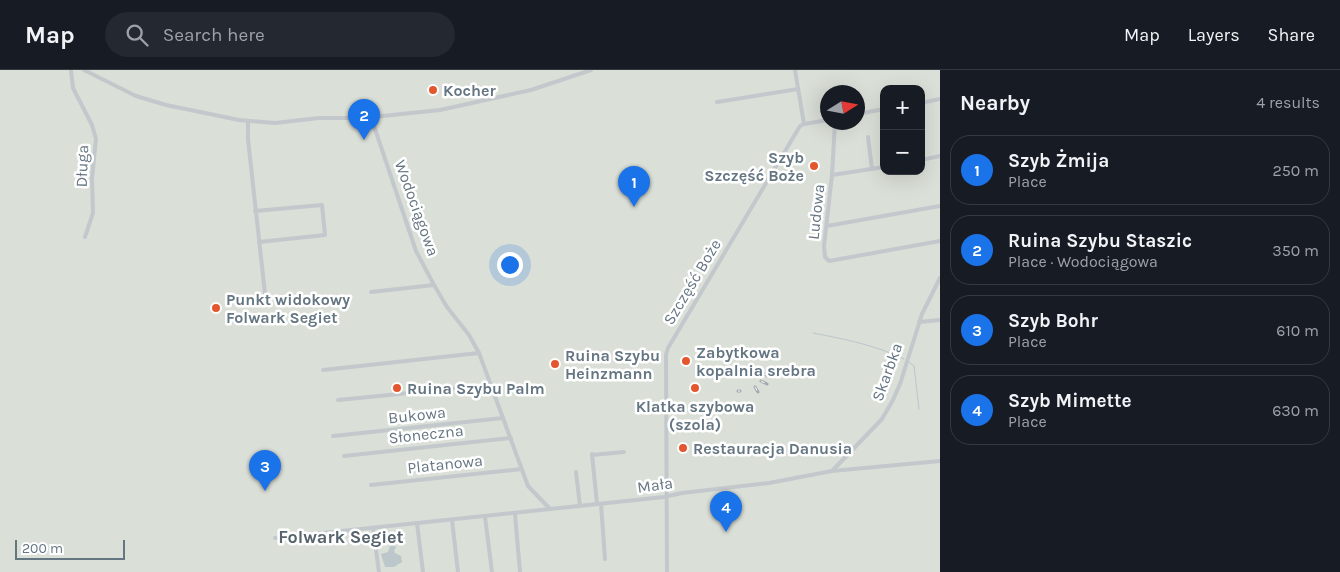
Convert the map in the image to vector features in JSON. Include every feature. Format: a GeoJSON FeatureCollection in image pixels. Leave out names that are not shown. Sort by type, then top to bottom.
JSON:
{"type":"FeatureCollection","features":[{"type":"Feature","properties":{"kind":"street","name":"Długa"},"geometry":{"type":"LineString","coordinates":[[71,70],[73,88],[92,125],[96,139],[92,178],[93,213],[85,237]]}},
{"type":"Feature","properties":{"kind":"street"},"geometry":{"type":"LineString","coordinates":[[84,70],[136,96],[193,111],[248,121],[275,123],[313,119],[371,117],[440,110],[532,90],[591,70]]}},
{"type":"Feature","properties":{"kind":"street"},"geometry":{"type":"LineString","coordinates":[[795,70],[804,124],[820,121]]}},
{"type":"Feature","properties":{"kind":"street"},"geometry":{"type":"LineString","coordinates":[[717,102],[798,89]]}},
{"type":"Feature","properties":{"kind":"street"},"geometry":{"type":"LineString","coordinates":[[925,102],[940,99]]}},
{"type":"Feature","properties":{"kind":"street"},"geometry":{"type":"LineString","coordinates":[[865,113],[880,110]]}},
{"type":"Feature","properties":{"kind":"street","name":"Wodociągowa"},"geometry":{"type":"LineString","coordinates":[[371,117],[414,244],[434,285],[469,335],[479,353],[521,468],[532,492],[550,509]]}},
{"type":"Feature","properties":{"kind":"street"},"geometry":{"type":"LineString","coordinates":[[248,121],[266,302]]}},
{"type":"Feature","properties":{"kind":"street","name":"Szczęść Boże"},"geometry":{"type":"LineString","coordinates":[[668,572],[666,355],[668,348],[800,126],[804,124]]}},
{"type":"Feature","properties":{"kind":"street","name":"Ludowa"},"geometry":{"type":"LineString","coordinates":[[835,130],[832,175],[824,246],[825,257],[829,261],[940,241]]}},
{"type":"Feature","properties":{"kind":"street"},"geometry":{"type":"LineString","coordinates":[[868,137],[868,150],[872,169]]}},
{"type":"Feature","properties":{"kind":"street"},"geometry":{"type":"LineString","coordinates":[[925,159],[940,156]]}},
{"type":"Feature","properties":{"kind":"street"},"geometry":{"type":"LineString","coordinates":[[832,175],[880,168]]}},
{"type":"Feature","properties":{"kind":"street"},"geometry":{"type":"LineString","coordinates":[[256,211],[322,205],[325,235],[259,242]]}},
{"type":"Feature","properties":{"kind":"street"},"geometry":{"type":"LineString","coordinates":[[827,226],[940,206]]}},
{"type":"Feature","properties":{"kind":"street","name":"Skarbka"},"geometry":{"type":"LineString","coordinates":[[832,472],[865,439],[886,413],[900,384],[912,340],[922,314],[940,278]]}},
{"type":"Feature","properties":{"kind":"street"},"geometry":{"type":"LineString","coordinates":[[371,292],[434,285]]}},
{"type":"Feature","properties":{"kind":"street"},"geometry":{"type":"LineString","coordinates":[[919,322],[940,320]]}},
{"type":"Feature","properties":{"kind":"street"},"geometry":{"type":"LineString","coordinates":[[324,370],[479,353]]}},
{"type":"Feature","properties":{"kind":"street"},"geometry":{"type":"LineString","coordinates":[[338,400],[491,385]]}},
{"type":"Feature","properties":{"kind":"street","name":"Bukowa"},"geometry":{"type":"LineString","coordinates":[[333,436],[503,418]]}},
{"type":"Feature","properties":{"kind":"street","name":"Słoneczna"},"geometry":{"type":"LineString","coordinates":[[344,456],[511,438]]}},
{"type":"Feature","properties":{"kind":"street"},"geometry":{"type":"LineString","coordinates":[[605,559],[592,454],[624,452]]}},
{"type":"Feature","properties":{"kind":"street","name":"Mała"},"geometry":{"type":"LineString","coordinates":[[275,538],[515,514],[769,483],[832,472],[940,461]]}},
{"type":"Feature","properties":{"kind":"street","name":"Platanowa"},"geometry":{"type":"LineString","coordinates":[[371,485],[521,468]]}},
{"type":"Feature","properties":{"kind":"street"},"geometry":{"type":"LineString","coordinates":[[576,472],[580,506]]}},
{"type":"Feature","properties":{"kind":"street"},"geometry":{"type":"LineString","coordinates":[[515,514],[520,572]]}},
{"type":"Feature","properties":{"kind":"street"},"geometry":{"type":"LineString","coordinates":[[485,517],[492,572]]}},
{"type":"Feature","properties":{"kind":"street"},"geometry":{"type":"LineString","coordinates":[[452,520],[458,572]]}},
{"type":"Feature","properties":{"kind":"street"},"geometry":{"type":"LineString","coordinates":[[418,523],[423,572]]}},
{"type":"Feature","properties":{"kind":"street"},"geometry":{"type":"LineString","coordinates":[[373,528],[378,572]]}},
{"type":"Feature","properties":{"kind":"shaded area"},"geometry":{"type":"Polygon","coordinates":[[[0,70],[940,70],[940,572],[0,572],[0,70]]]}},
{"type":"Feature","properties":{"kind":"shaded area"},"geometry":{"type":"Polygon","coordinates":[[[390,546],[396,547],[395,553],[401,556],[402,562],[394,567],[385,567],[381,554],[388,552],[390,546]]]}},
{"type":"Feature","properties":{"kind":"waterway"},"geometry":{"type":"LineString","coordinates":[[813,333],[871,346],[904,359]]}},
{"type":"Feature","properties":{"kind":"waterway"},"geometry":{"type":"LineString","coordinates":[[909,362],[914,366],[919,409]]}},
{"type":"Feature","properties":{"kind":"railway"},"geometry":{"type":"LineString","coordinates":[[764,374],[771,377]]}},
{"type":"Feature","properties":{"kind":"railway"},"geometry":{"type":"LineString","coordinates":[[761,381],[767,384]]}},
{"type":"Feature","properties":{"kind":"railway"},"geometry":{"type":"LineString","coordinates":[[755,387],[758,392]]}},
{"type":"Feature","properties":{"kind":"place","name":"Kocher"},"geometry":{"type":"Point","coordinates":[433,90]}},
{"type":"Feature","properties":{"kind":"place","name":"Ruina Szybu Staszic"},"geometry":{"type":"Point","coordinates":[364,140]}},
{"type":"Feature","properties":{"kind":"place","name":"Szyb Szczęść Boże"},"geometry":{"type":"Point","coordinates":[814,166]}},
{"type":"Feature","properties":{"kind":"place","name":"Szyb Żmija"},"geometry":{"type":"Point","coordinates":[634,207]}},
{"type":"Feature","properties":{"kind":"place","name":"Punkt widokowy Folwark Segiet"},"geometry":{"type":"Point","coordinates":[216,308]}},
{"type":"Feature","properties":{"kind":"place","name":"Zabytkowa kopalnia srebra"},"geometry":{"type":"Point","coordinates":[686,361]}},
{"type":"Feature","properties":{"kind":"place","name":"Ruina Szybu Heinzmann"},"geometry":{"type":"Point","coordinates":[555,364]}},
{"type":"Feature","properties":{"kind":"place","name":"Ruina Szybu Palm"},"geometry":{"type":"Point","coordinates":[397,388]}},
{"type":"Feature","properties":{"kind":"place","name":"Klatka szybowa (szola)"},"geometry":{"type":"Point","coordinates":[695,388]}},
{"type":"Feature","properties":{"kind":"place","name":"Restauracja Danusia"},"geometry":{"type":"Point","coordinates":[683,448]}},
{"type":"Feature","properties":{"kind":"place","name":"Szyb Bohr"},"geometry":{"type":"Point","coordinates":[265,491]}},
{"type":"Feature","properties":{"kind":"place","name":"Szyb Mimette"},"geometry":{"type":"Point","coordinates":[726,532]}},
{"type":"Feature","properties":{"kind":"district","name":"Folwark Segiet"},"geometry":{"type":"Point","coordinates":[341,537]}}]}
